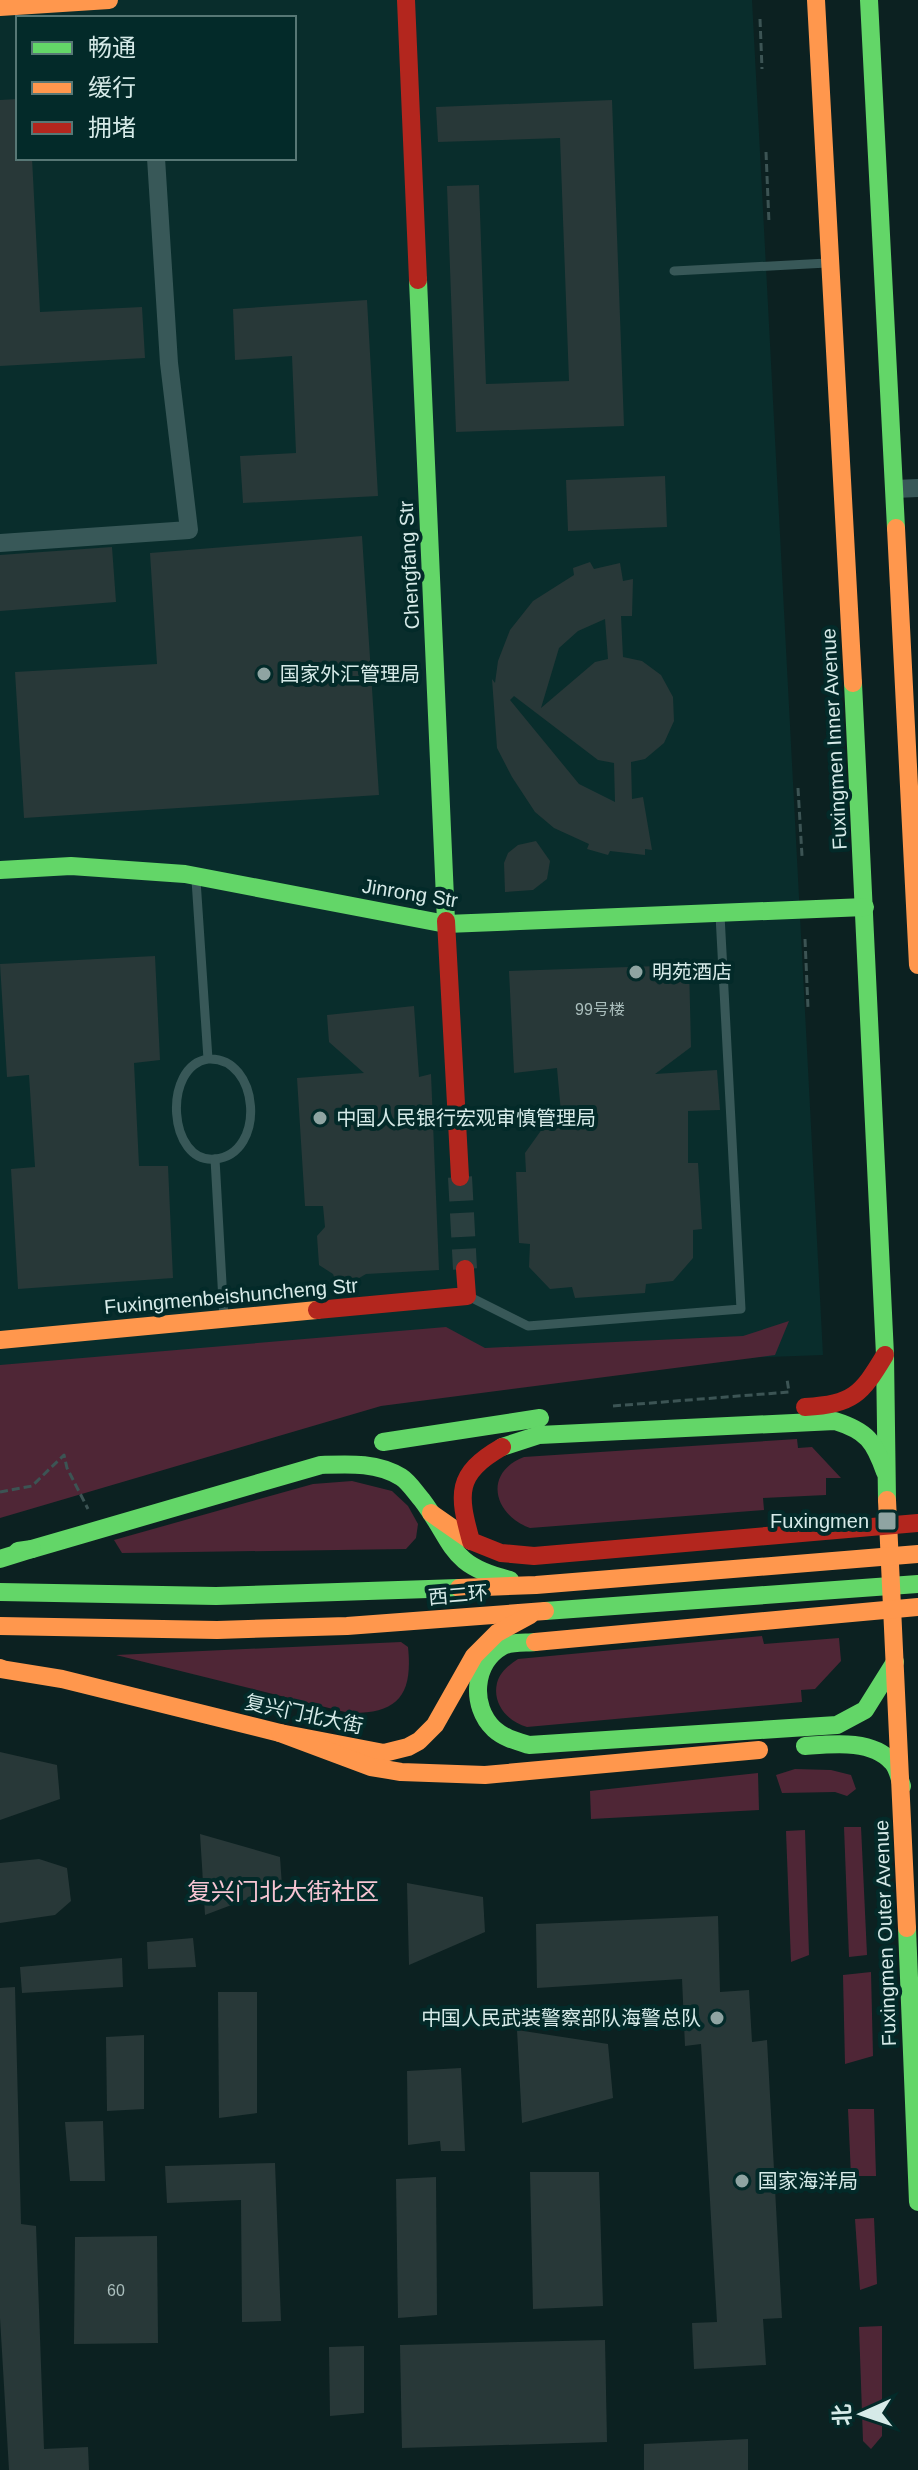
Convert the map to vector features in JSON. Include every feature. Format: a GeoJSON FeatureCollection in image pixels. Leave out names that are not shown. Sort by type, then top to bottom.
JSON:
{"type":"FeatureCollection","features":[{"type":"Feature","properties":{"kind":"main road"},"geometry":{"type":"LineString","coordinates":[[0,7],[109,0]]}},
{"type":"Feature","properties":{"kind":"main road","name":"Chengfang Str"},"geometry":{"type":"LineString","coordinates":[[406,0],[460,1177]]}},
{"type":"Feature","properties":{"kind":"main road","name":"Fuxingmen Inner Avenue"},"geometry":{"type":"LineString","coordinates":[[816,0],[865,898],[893,1623]]}},
{"type":"Feature","properties":{"kind":"main road"},"geometry":{"type":"LineString","coordinates":[[869,0],[918,965]]}},
{"type":"Feature","properties":{"kind":"main road"},"geometry":{"type":"LineString","coordinates":[[0,855],[74,851],[195,860],[446,917],[865,898]]}},
{"type":"Feature","properties":{"kind":"main road","name":"Jinrong Str"},"geometry":{"type":"LineString","coordinates":[[0,870],[71,866],[138,869],[446,917],[720,912],[865,898]]}},
{"type":"Feature","properties":{"kind":"main road"},"geometry":{"type":"LineString","coordinates":[[465,1269],[467,1296]]}},
{"type":"Feature","properties":{"kind":"main road","name":"Fuxingmenbeishuncheng Str"},"geometry":{"type":"LineString","coordinates":[[0,1340],[467,1296]]}},
{"type":"Feature","properties":{"kind":"main road"},"geometry":{"type":"LineString","coordinates":[[0,1556],[321,1465],[383,1442],[538,1418],[834,1406],[851,1400],[867,1384],[885,1355]]}},
{"type":"Feature","properties":{"kind":"main road"},"geometry":{"type":"LineString","coordinates":[[471,1541],[464,1512],[463,1484],[480,1461],[496,1449],[516,1439],[539,1435],[835,1421],[857,1427],[876,1444],[886,1477]]}},
{"type":"Feature","properties":{"kind":"main road"},"geometry":{"type":"LineString","coordinates":[[321,1465],[363,1464],[404,1479],[431,1513],[452,1551],[464,1564],[498,1578],[536,1585]]}},
{"type":"Feature","properties":{"kind":"main road"},"geometry":{"type":"LineString","coordinates":[[431,1513],[471,1541],[510,1556],[918,1523]]}},
{"type":"Feature","properties":{"kind":"main road","name":"西二环"},"geometry":{"type":"LineString","coordinates":[[0,1592],[216,1596],[536,1585],[918,1554]]}},
{"type":"Feature","properties":{"kind":"main road","name":"西二环"},"geometry":{"type":"LineString","coordinates":[[0,1626],[186,1630],[347,1626],[918,1584]]}},
{"type":"Feature","properties":{"kind":"main road"},"geometry":{"type":"LineString","coordinates":[[462,1675],[505,1645],[918,1607]]}},
{"type":"Feature","properties":{"kind":"main road","name":"复兴门北大街"},"geometry":{"type":"LineString","coordinates":[[1,1669],[62,1679],[280,1733],[384,1753],[419,1741],[435,1725],[462,1675],[485,1643],[539,1610]]}},
{"type":"Feature","properties":{"kind":"main road","name":"Fuxingmen Outer Avenue"},"geometry":{"type":"LineString","coordinates":[[893,1623],[918,2202]]}},
{"type":"Feature","properties":{"kind":"main road"},"geometry":{"type":"LineString","coordinates":[[497,1650],[488,1659],[477,1682],[483,1719],[504,1739],[529,1745],[837,1725],[865,1710],[895,1662]]}},
{"type":"Feature","properties":{"kind":"main road"},"geometry":{"type":"LineString","coordinates":[[280,1733],[371,1767],[447,1775],[485,1775],[831,1744],[866,1749],[884,1756],[894,1764],[902,1786]]}},
{"type":"Feature","properties":{"kind":"street"},"geometry":{"type":"LineString","coordinates":[[0,543],[189,530],[169,363],[156,160]]}},
{"type":"Feature","properties":{"kind":"street"},"geometry":{"type":"LineString","coordinates":[[895,489],[918,488]]}},
{"type":"Feature","properties":{"kind":"lane"},"geometry":{"type":"LineString","coordinates":[[674,271],[830,263]]}},
{"type":"Feature","properties":{"kind":"lane"},"geometry":{"type":"LineString","coordinates":[[196,876],[208,1059]]}},
{"type":"Feature","properties":{"kind":"lane"},"geometry":{"type":"LineString","coordinates":[[467,1296],[528,1326],[741,1309],[720,912]]}},
{"type":"Feature","properties":{"kind":"lane"},"geometry":{"type":"LineString","coordinates":[[208,1059],[225,1060],[236,1067],[247,1089],[250,1107],[249,1126],[242,1143],[231,1154],[215,1159],[198,1156],[184,1141],[176,1105],[177,1093],[187,1072],[200,1060],[208,1059]]}},
{"type":"Feature","properties":{"kind":"lane"},"geometry":{"type":"LineString","coordinates":[[215,1159],[224,1319]]}},
{"type":"Feature","properties":{"kind":"path"},"geometry":{"type":"LineString","coordinates":[[760,19],[762,69]]}},
{"type":"Feature","properties":{"kind":"path"},"geometry":{"type":"LineString","coordinates":[[766,152],[769,223]]}},
{"type":"Feature","properties":{"kind":"path"},"geometry":{"type":"LineString","coordinates":[[798,788],[802,856]]}},
{"type":"Feature","properties":{"kind":"path"},"geometry":{"type":"LineString","coordinates":[[805,939],[808,1008]]}},
{"type":"Feature","properties":{"kind":"shaded area"},"geometry":{"type":"Polygon","coordinates":[[[112,0],[752,0],[823,1355],[0,1384],[0,7],[112,0]]]}},
{"type":"Feature","properties":{"kind":"shaded area"},"geometry":{"type":"Polygon","coordinates":[[[789,1321],[775,1355],[381,1406],[0,1518],[0,1365],[446,1327],[485,1348],[743,1336],[789,1321]]]}},
{"type":"Feature","properties":{"kind":"shaded area"},"geometry":{"type":"Polygon","coordinates":[[[797,1439],[798,1448],[812,1447],[841,1478],[826,1478],[826,1495],[763,1498],[764,1510],[530,1528],[507,1513],[498,1493],[498,1482],[503,1472],[524,1457],[797,1439]]]}},
{"type":"Feature","properties":{"kind":"shaded area"},"geometry":{"type":"Polygon","coordinates":[[[352,1481],[392,1491],[408,1506],[418,1524],[416,1538],[406,1549],[122,1553],[114,1540],[313,1484],[352,1481]]]}},
{"type":"Feature","properties":{"kind":"shaded area"},"geometry":{"type":"Polygon","coordinates":[[[762,1636],[764,1644],[839,1638],[841,1661],[815,1689],[801,1690],[802,1702],[527,1727],[508,1716],[497,1698],[500,1675],[518,1659],[762,1636]]]}},
{"type":"Feature","properties":{"kind":"shaded area"},"geometry":{"type":"Polygon","coordinates":[[[401,1642],[408,1647],[409,1664],[408,1678],[399,1698],[380,1710],[349,1713],[116,1655],[401,1642]]]}},
{"type":"Feature","properties":{"kind":"shaded area"},"geometry":{"type":"Polygon","coordinates":[[[795,1769],[831,1770],[851,1775],[856,1789],[847,1796],[835,1792],[782,1793],[776,1775],[795,1769]]]}},
{"type":"Feature","properties":{"kind":"shaded area"},"geometry":{"type":"Polygon","coordinates":[[[758,1773],[759,1810],[591,1819],[590,1791],[758,1773]]]}},
{"type":"Feature","properties":{"kind":"shaded area"},"geometry":{"type":"Polygon","coordinates":[[[844,1827],[861,1827],[867,1955],[849,1957],[844,1827]]]}},
{"type":"Feature","properties":{"kind":"shaded area"},"geometry":{"type":"Polygon","coordinates":[[[805,1830],[809,1955],[791,1962],[786,1831],[805,1830]]]}},
{"type":"Feature","properties":{"kind":"shaded area"},"geometry":{"type":"Polygon","coordinates":[[[871,1972],[873,2056],[845,2064],[843,1975],[871,1972]]]}},
{"type":"Feature","properties":{"kind":"shaded area"},"geometry":{"type":"Polygon","coordinates":[[[848,2109],[874,2109],[876,2176],[851,2176],[848,2109]]]}},
{"type":"Feature","properties":{"kind":"shaded area"},"geometry":{"type":"Polygon","coordinates":[[[874,2218],[877,2284],[860,2290],[855,2219],[874,2218]]]}},
{"type":"Feature","properties":{"kind":"shaded area"},"geometry":{"type":"Polygon","coordinates":[[[882,2326],[882,2436],[871,2449],[863,2441],[859,2327],[882,2326]]]}},
{"type":"Feature","properties":{"kind":"building"},"geometry":{"type":"Polygon","coordinates":[[[16,99],[16,160],[32,160],[40,312],[142,307],[145,358],[0,366],[0,100],[16,99]]]}},
{"type":"Feature","properties":{"kind":"building"},"geometry":{"type":"Polygon","coordinates":[[[612,100],[624,426],[456,432],[447,186],[479,185],[486,384],[569,381],[560,138],[438,142],[436,107],[612,100]]]}},
{"type":"Feature","properties":{"kind":"building"},"geometry":{"type":"Polygon","coordinates":[[[367,300],[378,496],[243,503],[240,456],[296,453],[292,356],[235,360],[233,309],[367,300]]]}},
{"type":"Feature","properties":{"kind":"building"},"geometry":{"type":"Polygon","coordinates":[[[665,476],[667,527],[568,531],[566,480],[665,476]]]}},
{"type":"Feature","properties":{"kind":"building","name":"国家外汇管理局"},"geometry":{"type":"Polygon","coordinates":[[[362,536],[379,795],[24,818],[15,672],[157,664],[150,553],[362,536]]]}},
{"type":"Feature","properties":{"kind":"building"},"geometry":{"type":"Polygon","coordinates":[[[112,547],[116,602],[0,611],[0,555],[112,547]]]}},
{"type":"Feature","properties":{"kind":"building"},"geometry":{"type":"Polygon","coordinates":[[[590,562],[594,569],[620,563],[623,581],[633,579],[632,616],[621,616],[623,657],[642,661],[661,675],[673,697],[674,721],[664,743],[645,759],[631,762],[632,799],[643,797],[652,850],[645,849],[645,855],[610,851],[608,855],[587,849],[589,844],[554,828],[535,812],[497,748],[492,679],[495,683],[498,661],[510,630],[533,601],[574,575],[573,568],[590,562]],[[605,619],[578,631],[559,648],[541,708],[595,662],[608,659],[605,619]],[[514,696],[510,700],[579,784],[615,802],[614,763],[598,760],[514,696]]]}},
{"type":"Feature","properties":{"kind":"building"},"geometry":{"type":"Polygon","coordinates":[[[536,841],[550,861],[547,879],[533,890],[505,892],[504,863],[508,853],[518,845],[536,841]]]}},
{"type":"Feature","properties":{"kind":"building"},"geometry":{"type":"Polygon","coordinates":[[[155,956],[160,1060],[134,1063],[139,1166],[168,1166],[173,1278],[18,1289],[11,1169],[35,1167],[29,1075],[7,1077],[0,964],[155,956]]]}},
{"type":"Feature","properties":{"kind":"building"},"geometry":{"type":"Polygon","coordinates":[[[689,965],[691,1047],[655,1074],[717,1070],[720,1110],[688,1111],[688,1163],[698,1163],[702,1229],[693,1230],[693,1258],[673,1281],[646,1284],[645,1293],[575,1298],[572,1287],[550,1289],[529,1267],[530,1244],[519,1243],[516,1172],[526,1172],[525,1153],[545,1125],[562,1124],[557,1068],[514,1073],[509,971],[689,965]]]}},
{"type":"Feature","properties":{"kind":"building"},"geometry":{"type":"Polygon","coordinates":[[[414,1006],[419,1077],[431,1074],[439,1270],[366,1274],[354,1281],[336,1282],[333,1274],[319,1265],[317,1236],[325,1227],[323,1206],[305,1206],[297,1078],[364,1073],[329,1042],[327,1015],[414,1006]]]}},
{"type":"Feature","properties":{"kind":"building"},"geometry":{"type":"Polygon","coordinates":[[[0,1752],[57,1765],[60,1799],[0,1820],[0,1752]]]}},
{"type":"Feature","properties":{"kind":"building"},"geometry":{"type":"Polygon","coordinates":[[[200,1834],[280,1857],[282,1886],[205,1915],[200,1834]]]}},
{"type":"Feature","properties":{"kind":"building"},"geometry":{"type":"Polygon","coordinates":[[[39,1859],[67,1868],[71,1901],[55,1915],[0,1923],[0,1863],[39,1859]]]}},
{"type":"Feature","properties":{"kind":"building"},"geometry":{"type":"Polygon","coordinates":[[[407,1883],[483,1897],[485,1932],[409,1965],[407,1883]]]}},
{"type":"Feature","properties":{"kind":"building"},"geometry":{"type":"Polygon","coordinates":[[[718,1916],[720,1992],[749,1990],[752,2042],[767,2040],[782,2318],[763,2319],[766,2365],[694,2369],[692,2323],[717,2322],[701,2044],[685,2046],[682,1979],[537,1988],[536,1924],[718,1916]]]}},
{"type":"Feature","properties":{"kind":"building"},"geometry":{"type":"Polygon","coordinates":[[[193,1938],[196,1967],[148,1969],[147,1942],[193,1938]]]}},
{"type":"Feature","properties":{"kind":"building"},"geometry":{"type":"Polygon","coordinates":[[[122,1958],[123,1987],[22,1993],[20,1967],[122,1958]]]}},
{"type":"Feature","properties":{"kind":"building"},"geometry":{"type":"Polygon","coordinates":[[[15,1987],[21,2224],[36,2226],[44,2449],[88,2447],[89,2470],[9,2470],[0,2318],[0,1988],[15,1987]]]}},
{"type":"Feature","properties":{"kind":"building"},"geometry":{"type":"Polygon","coordinates":[[[218,1992],[257,1992],[257,2113],[219,2118],[218,1992]]]}},
{"type":"Feature","properties":{"kind":"building"},"geometry":{"type":"Polygon","coordinates":[[[517,2030],[608,2044],[613,2098],[522,2123],[517,2030]]]}},
{"type":"Feature","properties":{"kind":"building"},"geometry":{"type":"Polygon","coordinates":[[[144,2035],[144,2109],[107,2111],[106,2037],[144,2035]]]}},
{"type":"Feature","properties":{"kind":"building"},"geometry":{"type":"Polygon","coordinates":[[[461,2068],[465,2151],[441,2151],[440,2141],[408,2145],[407,2071],[461,2068]]]}},
{"type":"Feature","properties":{"kind":"building"},"geometry":{"type":"Polygon","coordinates":[[[103,2121],[105,2181],[70,2181],[65,2122],[103,2121]]]}},
{"type":"Feature","properties":{"kind":"building"},"geometry":{"type":"Polygon","coordinates":[[[275,2163],[281,2321],[242,2322],[241,2200],[167,2203],[165,2166],[275,2163]]]}},
{"type":"Feature","properties":{"kind":"building"},"geometry":{"type":"Polygon","coordinates":[[[530,2172],[599,2172],[603,2306],[533,2309],[530,2172]]]}},
{"type":"Feature","properties":{"kind":"building"},"geometry":{"type":"Polygon","coordinates":[[[436,2177],[437,2315],[398,2318],[396,2179],[436,2177]]]}},
{"type":"Feature","properties":{"kind":"building"},"geometry":{"type":"Polygon","coordinates":[[[157,2236],[158,2343],[74,2344],[75,2237],[157,2236]]]}},
{"type":"Feature","properties":{"kind":"building"},"geometry":{"type":"Polygon","coordinates":[[[605,2340],[607,2442],[402,2448],[400,2345],[605,2340]]]}},
{"type":"Feature","properties":{"kind":"building"},"geometry":{"type":"Polygon","coordinates":[[[364,2346],[364,2413],[330,2416],[329,2347],[364,2346]]]}},
{"type":"Feature","properties":{"kind":"building"},"geometry":{"type":"Polygon","coordinates":[[[748,2439],[748,2470],[644,2470],[644,2444],[748,2439]]]}},
{"type":"Feature","properties":{"kind":"tunnel"},"geometry":{"type":"LineString","coordinates":[[460,1177],[465,1269]]}},
{"type":"Feature","properties":{"kind":"traffic: fast"},"geometry":{"type":"LineString","coordinates":[[869,0],[896,528]]}},
{"type":"Feature","properties":{"kind":"traffic: fast"},"geometry":{"type":"LineString","coordinates":[[418,280],[446,921]]}},
{"type":"Feature","properties":{"kind":"traffic: fast"},"geometry":{"type":"LineString","coordinates":[[853,683],[885,1355],[887,1500]]}},
{"type":"Feature","properties":{"kind":"traffic: fast"},"geometry":{"type":"LineString","coordinates":[[0,870],[71,866],[185,874],[446,924],[865,907]]}},
{"type":"Feature","properties":{"kind":"traffic: fast"},"geometry":{"type":"LineString","coordinates":[[383,1442],[540,1418]]}},
{"type":"Feature","properties":{"kind":"traffic: fast"},"geometry":{"type":"LineString","coordinates":[[502,1447],[539,1435],[835,1421],[855,1429],[868,1439],[885,1472]]}},
{"type":"Feature","properties":{"kind":"traffic: fast"},"geometry":{"type":"LineString","coordinates":[[18,1551],[321,1465],[362,1465],[392,1472],[404,1479],[464,1560],[490,1574],[510,1580]]}},
{"type":"Feature","properties":{"kind":"traffic: fast"},"geometry":{"type":"LineString","coordinates":[[0,1559],[32,1549]]}},
{"type":"Feature","properties":{"kind":"traffic: fast"},"geometry":{"type":"LineString","coordinates":[[545,1611],[918,1584]]}},
{"type":"Feature","properties":{"kind":"traffic: fast"},"geometry":{"type":"LineString","coordinates":[[0,1592],[216,1596],[459,1588]]}},
{"type":"Feature","properties":{"kind":"traffic: fast"},"geometry":{"type":"LineString","coordinates":[[535,1642],[503,1646],[486,1663],[478,1685],[478,1697],[486,1720],[506,1737],[529,1745],[837,1725],[865,1710],[895,1662]]}},
{"type":"Feature","properties":{"kind":"traffic: fast"},"geometry":{"type":"LineString","coordinates":[[805,1746],[851,1745],[874,1750],[894,1764],[902,1786]]}},
{"type":"Feature","properties":{"kind":"traffic: fast"},"geometry":{"type":"LineString","coordinates":[[907,1928],[918,2202]]}},
{"type":"Feature","properties":{"kind":"traffic: slow"},"geometry":{"type":"LineString","coordinates":[[0,7],[109,0]]}},
{"type":"Feature","properties":{"kind":"traffic: slow"},"geometry":{"type":"LineString","coordinates":[[816,0],[853,683]]}},
{"type":"Feature","properties":{"kind":"traffic: slow"},"geometry":{"type":"LineString","coordinates":[[896,528],[918,965]]}},
{"type":"Feature","properties":{"kind":"traffic: slow"},"geometry":{"type":"LineString","coordinates":[[0,1340],[317,1310]]}},
{"type":"Feature","properties":{"kind":"traffic: slow"},"geometry":{"type":"LineString","coordinates":[[887,1500],[907,1928]]}},
{"type":"Feature","properties":{"kind":"traffic: slow"},"geometry":{"type":"LineString","coordinates":[[431,1513],[471,1541]]}},
{"type":"Feature","properties":{"kind":"traffic: slow"},"geometry":{"type":"LineString","coordinates":[[459,1588],[536,1585],[918,1554]]}},
{"type":"Feature","properties":{"kind":"traffic: slow"},"geometry":{"type":"LineString","coordinates":[[535,1642],[918,1607]]}},
{"type":"Feature","properties":{"kind":"traffic: slow"},"geometry":{"type":"LineString","coordinates":[[0,1626],[217,1630],[347,1626],[545,1611]]}},
{"type":"Feature","properties":{"kind":"traffic: slow"},"geometry":{"type":"LineString","coordinates":[[0,1669],[62,1679],[280,1733],[384,1753],[419,1741],[435,1725],[474,1656],[497,1633],[530,1615]]}},
{"type":"Feature","properties":{"kind":"traffic: slow"},"geometry":{"type":"LineString","coordinates":[[280,1733],[371,1767],[401,1772],[485,1775],[759,1750]]}},
{"type":"Feature","properties":{"kind":"traffic: jam"},"geometry":{"type":"LineString","coordinates":[[406,0],[418,280]]}},
{"type":"Feature","properties":{"kind":"traffic: jam"},"geometry":{"type":"LineString","coordinates":[[446,921],[460,1177]]}},
{"type":"Feature","properties":{"kind":"traffic: jam"},"geometry":{"type":"LineString","coordinates":[[317,1310],[467,1296],[465,1269]]}},
{"type":"Feature","properties":{"kind":"traffic: jam"},"geometry":{"type":"LineString","coordinates":[[805,1407],[834,1403],[854,1395],[869,1380],[885,1355]]}},
{"type":"Feature","properties":{"kind":"traffic: jam"},"geometry":{"type":"LineString","coordinates":[[502,1447],[476,1466],[468,1476],[463,1498],[471,1541],[501,1553],[534,1556],[918,1523]]}},
{"type":"Feature","properties":{"kind":"place","name":"国家外汇管理局"},"geometry":{"type":"Point","coordinates":[264,674]}},
{"type":"Feature","properties":{"kind":"place","name":"明苑酒店"},"geometry":{"type":"Point","coordinates":[636,972]}},
{"type":"Feature","properties":{"kind":"place","name":"中国人民银行宏观审慎管理局"},"geometry":{"type":"Point","coordinates":[320,1118]}},
{"type":"Feature","properties":{"kind":"place","name":"Fuxingmen"},"geometry":{"type":"Point","coordinates":[887,1521]}},
{"type":"Feature","properties":{"kind":"place","name":"中国人民武装警察部队海警总队"},"geometry":{"type":"Point","coordinates":[717,2018]}},
{"type":"Feature","properties":{"kind":"place","name":"国家海洋局"},"geometry":{"type":"Point","coordinates":[742,2181]}},
{"type":"Feature","properties":{"kind":"district","name":"复兴门北大街社区"},"geometry":{"type":"Point","coordinates":[283,1891]}}]}
